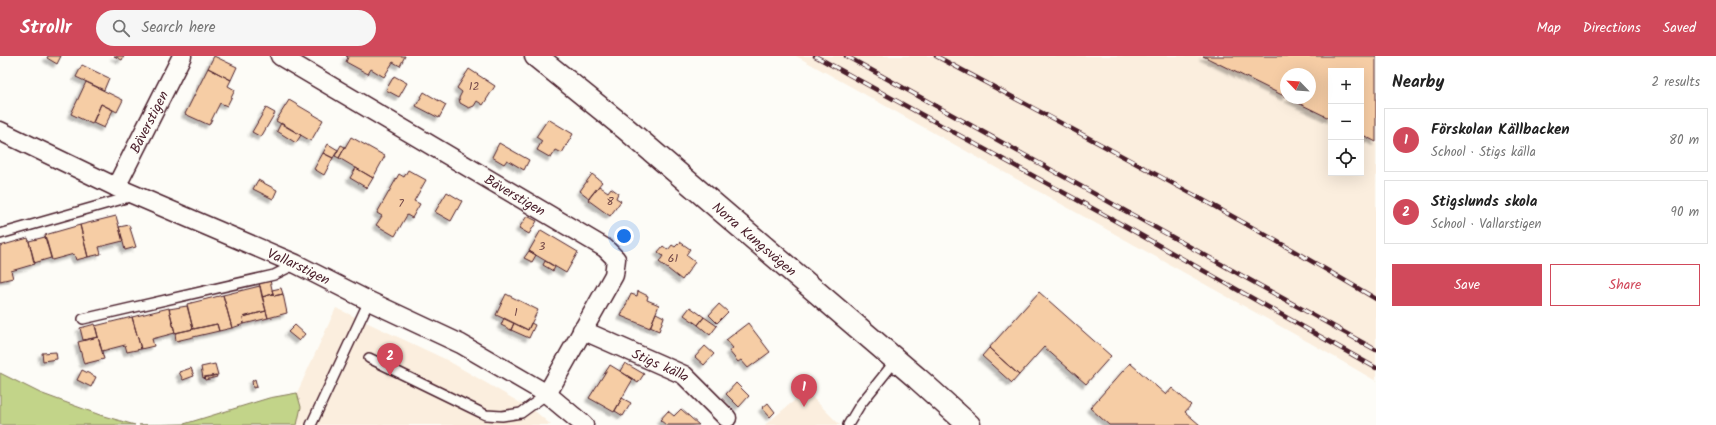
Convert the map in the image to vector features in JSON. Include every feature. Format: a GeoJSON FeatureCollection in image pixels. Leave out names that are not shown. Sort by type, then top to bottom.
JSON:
{"type":"FeatureCollection","features":[{"type":"Feature","properties":{"kind":"street","name":"Bäverstigen"},"geometry":{"type":"LineString","coordinates":[[116,187],[182,56]]}},
{"type":"Feature","properties":{"kind":"street","name":"Bäverstigen"},"geometry":{"type":"LineString","coordinates":[[280,56],[605,248],[616,259],[614,274],[547,394]]}},
{"type":"Feature","properties":{"kind":"street","name":"Norra Kungsvägen"},"geometry":{"type":"LineString","coordinates":[[536,56],[625,128],[896,360],[969,425]]}},
{"type":"Feature","properties":{"kind":"street","name":"Vallarstigen"},"geometry":{"type":"LineString","coordinates":[[0,131],[116,187],[296,264],[369,301],[461,344],[547,394],[584,425]]}},
{"type":"Feature","properties":{"kind":"street","name":"Stigs källa"},"geometry":{"type":"LineString","coordinates":[[582,330],[684,375],[727,418]]}},
{"type":"Feature","properties":{"kind":"lane"},"geometry":{"type":"LineString","coordinates":[[0,234],[135,195]]}},
{"type":"Feature","properties":{"kind":"lane"},"geometry":{"type":"LineString","coordinates":[[83,319],[274,274],[296,264]]}},
{"type":"Feature","properties":{"kind":"lane"},"geometry":{"type":"LineString","coordinates":[[310,425],[369,301]]}},
{"type":"Feature","properties":{"kind":"lane"},"geometry":{"type":"LineString","coordinates":[[369,358],[486,415],[502,416],[521,413],[547,394]]}},
{"type":"Feature","properties":{"kind":"lane"},"geometry":{"type":"LineString","coordinates":[[848,425],[860,405],[896,360]]}},
{"type":"Feature","properties":{"kind":"shaded area"},"geometry":{"type":"Polygon","coordinates":[[[796,56],[1376,56],[1376,381],[1312,344],[796,56]]]}},
{"type":"Feature","properties":{"kind":"shaded area"},"geometry":{"type":"Polygon","coordinates":[[[336,308],[445,359],[536,412],[551,425],[297,425],[301,407],[297,393],[336,308]]]}},
{"type":"Feature","properties":{"kind":"shaded area"},"geometry":{"type":"Polygon","coordinates":[[[806,391],[840,425],[765,425],[767,423],[806,391]]]}},
{"type":"Feature","properties":{"kind":"green space"},"geometry":{"type":"Polygon","coordinates":[[[0,373],[40,393],[100,415],[135,425],[0,425],[0,373]]]}},
{"type":"Feature","properties":{"kind":"green space"},"geometry":{"type":"Polygon","coordinates":[[[297,393],[301,407],[297,425],[139,425],[184,424],[269,398],[297,393]]]}},
{"type":"Feature","properties":{"kind":"building"},"geometry":{"type":"Polygon","coordinates":[[[48,56],[61,56],[57,64],[47,58],[48,56]]]}},
{"type":"Feature","properties":{"kind":"building"},"geometry":{"type":"Polygon","coordinates":[[[114,56],[124,56],[122,60],[114,56]]]}},
{"type":"Feature","properties":{"kind":"building"},"geometry":{"type":"Polygon","coordinates":[[[214,56],[237,67],[231,80],[208,68],[214,56]]]}},
{"type":"Feature","properties":{"kind":"building"},"geometry":{"type":"Polygon","coordinates":[[[346,56],[405,56],[400,66],[393,62],[384,77],[371,69],[368,74],[346,62],[348,57],[346,56]]]}},
{"type":"Feature","properties":{"kind":"building"},"geometry":{"type":"Polygon","coordinates":[[[1203,56],[1376,56],[1376,142],[1364,136],[1364,68],[1328,68],[1328,118],[1300,104],[1316,104],[1316,68],[1280,68],[1280,94],[1203,56]]]}},
{"type":"Feature","properties":{"kind":"building"},"geometry":{"type":"Polygon","coordinates":[[[82,65],[109,78],[104,90],[76,77],[82,65]]]}},
{"type":"Feature","properties":{"kind":"building"},"geometry":{"type":"Polygon","coordinates":[[[208,68],[231,80],[228,86],[235,90],[227,106],[220,103],[209,125],[185,114],[208,68]]]}},
{"type":"Feature","properties":{"kind":"building"},"geometry":{"type":"Polygon","coordinates":[[[469,69],[495,86],[483,105],[477,101],[474,106],[469,108],[460,103],[459,98],[462,92],[457,88],[469,69]]]}},
{"type":"Feature","properties":{"kind":"building"},"geometry":{"type":"Polygon","coordinates":[[[394,76],[407,83],[399,97],[386,90],[394,76]]]}},
{"type":"Feature","properties":{"kind":"building"},"geometry":{"type":"Polygon","coordinates":[[[86,82],[123,100],[117,112],[101,104],[92,124],[71,114],[86,82]]]}},
{"type":"Feature","properties":{"kind":"building"},"geometry":{"type":"Polygon","coordinates":[[[424,92],[446,105],[439,118],[416,106],[424,92]]]}},
{"type":"Feature","properties":{"kind":"building"},"geometry":{"type":"Polygon","coordinates":[[[289,100],[323,120],[311,141],[276,121],[289,100]]]}},
{"type":"Feature","properties":{"kind":"building"},"geometry":{"type":"Polygon","coordinates":[[[101,104],[113,110],[104,128],[93,123],[101,104]]]}},
{"type":"Feature","properties":{"kind":"building"},"geometry":{"type":"Polygon","coordinates":[[[266,108],[275,113],[261,137],[252,132],[266,108]]]}},
{"type":"Feature","properties":{"kind":"building"},"geometry":{"type":"Polygon","coordinates":[[[548,119],[573,134],[562,153],[556,150],[551,158],[537,150],[542,141],[536,137],[548,119]]]}},
{"type":"Feature","properties":{"kind":"building"},"geometry":{"type":"Polygon","coordinates":[[[281,123],[301,135],[296,143],[277,131],[281,123]]]}},
{"type":"Feature","properties":{"kind":"building"},"geometry":{"type":"Polygon","coordinates":[[[351,137],[385,156],[373,178],[339,158],[351,137]]]}},
{"type":"Feature","properties":{"kind":"building"},"geometry":{"type":"Polygon","coordinates":[[[499,143],[529,160],[524,170],[507,160],[504,164],[492,157],[499,143]]]}},
{"type":"Feature","properties":{"kind":"building"},"geometry":{"type":"Polygon","coordinates":[[[328,144],[338,150],[333,158],[323,153],[328,144]]]}},
{"type":"Feature","properties":{"kind":"building"},"geometry":{"type":"Polygon","coordinates":[[[341,145],[345,147],[339,158],[335,156],[341,145]]]}},
{"type":"Feature","properties":{"kind":"building"},"geometry":{"type":"Polygon","coordinates":[[[323,153],[333,158],[324,175],[314,169],[323,153]]]}},
{"type":"Feature","properties":{"kind":"building"},"geometry":{"type":"Polygon","coordinates":[[[356,168],[373,178],[367,188],[350,178],[356,168]]]}},
{"type":"Feature","properties":{"kind":"building"},"geometry":{"type":"Polygon","coordinates":[[[408,170],[426,180],[414,201],[420,204],[412,218],[407,215],[395,236],[376,225],[382,216],[377,213],[399,174],[404,177],[408,170]]]}},
{"type":"Feature","properties":{"kind":"building"},"geometry":{"type":"Polygon","coordinates":[[[592,174],[602,182],[589,198],[580,191],[592,174]]]}},
{"type":"Feature","properties":{"kind":"building"},"geometry":{"type":"Polygon","coordinates":[[[258,180],[277,190],[273,199],[253,189],[258,180]]]}},
{"type":"Feature","properties":{"kind":"building"},"geometry":{"type":"Polygon","coordinates":[[[599,186],[608,192],[611,188],[618,193],[616,198],[621,201],[610,216],[588,200],[599,186]]]}},
{"type":"Feature","properties":{"kind":"building"},"geometry":{"type":"Polygon","coordinates":[[[447,192],[462,201],[451,221],[435,212],[447,192]]]}},
{"type":"Feature","properties":{"kind":"building"},"geometry":{"type":"Polygon","coordinates":[[[116,216],[123,241],[99,247],[101,254],[88,257],[80,225],[116,216]]]}},
{"type":"Feature","properties":{"kind":"building"},"geometry":{"type":"Polygon","coordinates":[[[527,216],[537,221],[529,234],[519,228],[527,216]]]}},
{"type":"Feature","properties":{"kind":"building"},"geometry":{"type":"Polygon","coordinates":[[[80,225],[88,257],[76,260],[74,254],[52,260],[45,235],[80,225]]]}},
{"type":"Feature","properties":{"kind":"building"},"geometry":{"type":"Polygon","coordinates":[[[129,225],[136,247],[125,250],[119,227],[129,225]]]}},
{"type":"Feature","properties":{"kind":"building"},"geometry":{"type":"Polygon","coordinates":[[[541,230],[578,252],[566,273],[529,251],[541,230]]]}},
{"type":"Feature","properties":{"kind":"building"},"geometry":{"type":"Polygon","coordinates":[[[45,237],[51,258],[34,263],[29,241],[45,237]]]}},
{"type":"Feature","properties":{"kind":"building"},"geometry":{"type":"Polygon","coordinates":[[[28,238],[35,264],[11,271],[13,278],[0,281],[0,246],[28,238]]]}},
{"type":"Feature","properties":{"kind":"building"},"geometry":{"type":"Polygon","coordinates":[[[680,242],[690,249],[686,255],[695,262],[682,280],[659,262],[663,256],[658,252],[663,246],[668,250],[672,245],[675,247],[680,242]]]}},
{"type":"Feature","properties":{"kind":"building"},"geometry":{"type":"Polygon","coordinates":[[[529,251],[536,255],[532,262],[524,258],[529,251]]]}},
{"type":"Feature","properties":{"kind":"building"},"geometry":{"type":"Polygon","coordinates":[[[545,261],[555,267],[553,271],[543,265],[545,261]]]}},
{"type":"Feature","properties":{"kind":"building"},"geometry":{"type":"Polygon","coordinates":[[[270,280],[273,294],[262,297],[259,282],[270,280]]]}},
{"type":"Feature","properties":{"kind":"building"},"geometry":{"type":"Polygon","coordinates":[[[260,286],[266,311],[243,317],[244,324],[232,328],[223,295],[260,286]]]}},
{"type":"Feature","properties":{"kind":"building"},"geometry":{"type":"Polygon","coordinates":[[[281,288],[283,294],[274,296],[272,290],[281,288]]]}},
{"type":"Feature","properties":{"kind":"building"},"geometry":{"type":"Polygon","coordinates":[[[638,291],[648,296],[647,300],[659,305],[650,328],[621,316],[631,294],[637,296],[638,291]]]}},
{"type":"Feature","properties":{"kind":"building"},"geometry":{"type":"Polygon","coordinates":[[[1039,292],[1111,356],[1086,384],[1044,347],[1019,375],[989,348],[1039,292]]]}},
{"type":"Feature","properties":{"kind":"building"},"geometry":{"type":"Polygon","coordinates":[[[273,294],[274,296],[283,294],[287,313],[268,318],[262,297],[273,294]]]}},
{"type":"Feature","properties":{"kind":"building"},"geometry":{"type":"Polygon","coordinates":[[[506,294],[538,310],[528,330],[496,315],[506,294]]]}},
{"type":"Feature","properties":{"kind":"building"},"geometry":{"type":"Polygon","coordinates":[[[223,295],[232,328],[219,331],[217,324],[193,329],[187,304],[223,295]]]}},
{"type":"Feature","properties":{"kind":"building"},"geometry":{"type":"Polygon","coordinates":[[[719,304],[728,312],[717,323],[709,315],[719,304]]]}},
{"type":"Feature","properties":{"kind":"building"},"geometry":{"type":"Polygon","coordinates":[[[187,306],[193,329],[175,333],[169,309],[187,306]]]}},
{"type":"Feature","properties":{"kind":"building"},"geometry":{"type":"Polygon","coordinates":[[[690,307],[704,317],[698,325],[684,315],[690,307]]]}},
{"type":"Feature","properties":{"kind":"building"},"geometry":{"type":"Polygon","coordinates":[[[169,308],[175,333],[152,339],[154,346],[141,349],[132,317],[169,308]]]}},
{"type":"Feature","properties":{"kind":"building"},"geometry":{"type":"Polygon","coordinates":[[[266,311],[268,318],[244,324],[243,317],[266,311]]]}},
{"type":"Feature","properties":{"kind":"building"},"geometry":{"type":"Polygon","coordinates":[[[656,313],[664,317],[659,331],[650,327],[656,313]]]}},
{"type":"Feature","properties":{"kind":"building"},"geometry":{"type":"Polygon","coordinates":[[[132,317],[141,349],[127,352],[125,345],[102,351],[95,326],[132,317]]]}},
{"type":"Feature","properties":{"kind":"building"},"geometry":{"type":"Polygon","coordinates":[[[704,317],[717,326],[710,335],[698,325],[704,317]]]}},
{"type":"Feature","properties":{"kind":"building"},"geometry":{"type":"Polygon","coordinates":[[[504,318],[514,323],[511,330],[501,325],[504,318]]]}},
{"type":"Feature","properties":{"kind":"building"},"geometry":{"type":"Polygon","coordinates":[[[514,323],[528,330],[531,323],[535,325],[529,338],[511,330],[514,323]]]}},
{"type":"Feature","properties":{"kind":"building"},"geometry":{"type":"Polygon","coordinates":[[[748,323],[770,352],[748,368],[741,360],[738,362],[729,351],[733,348],[726,340],[748,323]]]}},
{"type":"Feature","properties":{"kind":"building"},"geometry":{"type":"Polygon","coordinates":[[[95,324],[98,337],[83,340],[80,328],[95,324]]]}},
{"type":"Feature","properties":{"kind":"building"},"geometry":{"type":"Polygon","coordinates":[[[217,324],[219,331],[176,341],[175,333],[217,324]]]}},
{"type":"Feature","properties":{"kind":"building"},"geometry":{"type":"Polygon","coordinates":[[[295,325],[305,334],[299,341],[288,332],[295,325]]]}},
{"type":"Feature","properties":{"kind":"building"},"geometry":{"type":"Polygon","coordinates":[[[98,337],[104,359],[84,364],[78,342],[98,337]]]}},
{"type":"Feature","properties":{"kind":"building"},"geometry":{"type":"Polygon","coordinates":[[[705,346],[714,354],[704,365],[695,357],[705,346]]]}},
{"type":"Feature","properties":{"kind":"building"},"geometry":{"type":"Polygon","coordinates":[[[989,348],[1019,375],[1012,383],[982,356],[989,348]]]}},
{"type":"Feature","properties":{"kind":"building"},"geometry":{"type":"Polygon","coordinates":[[[56,352],[57,359],[43,361],[42,353],[56,352]]]}},
{"type":"Feature","properties":{"kind":"building"},"geometry":{"type":"Polygon","coordinates":[[[625,363],[644,374],[638,383],[620,371],[625,363]]]}},
{"type":"Feature","properties":{"kind":"building"},"geometry":{"type":"Polygon","coordinates":[[[1130,363],[1166,395],[1172,388],[1191,405],[1185,412],[1200,425],[1109,425],[1090,408],[1130,363]]]}},
{"type":"Feature","properties":{"kind":"building"},"geometry":{"type":"Polygon","coordinates":[[[215,364],[218,375],[203,378],[201,367],[215,364]]]}},
{"type":"Feature","properties":{"kind":"building"},"geometry":{"type":"Polygon","coordinates":[[[610,365],[633,379],[614,412],[589,398],[610,365]]]}},
{"type":"Feature","properties":{"kind":"building"},"geometry":{"type":"Polygon","coordinates":[[[191,368],[194,376],[183,380],[179,372],[191,368]]]}},
{"type":"Feature","properties":{"kind":"building"},"geometry":{"type":"Polygon","coordinates":[[[82,370],[96,377],[91,387],[77,380],[82,370]]]}},
{"type":"Feature","properties":{"kind":"building"},"geometry":{"type":"Polygon","coordinates":[[[216,375],[217,377],[205,380],[204,377],[216,375]]]}},
{"type":"Feature","properties":{"kind":"building"},"geometry":{"type":"Polygon","coordinates":[[[255,379],[257,387],[253,388],[252,381],[255,379]]]}},
{"type":"Feature","properties":{"kind":"building"},"geometry":{"type":"Polygon","coordinates":[[[736,383],[749,396],[739,407],[726,394],[736,383]]]}},
{"type":"Feature","properties":{"kind":"building"},"geometry":{"type":"Polygon","coordinates":[[[622,398],[631,403],[623,416],[615,411],[622,398]]]}},
{"type":"Feature","properties":{"kind":"building"},"geometry":{"type":"Polygon","coordinates":[[[768,403],[775,412],[770,417],[762,408],[768,403]]]}},
{"type":"Feature","properties":{"kind":"building"},"geometry":{"type":"Polygon","coordinates":[[[681,409],[699,425],[666,425],[660,420],[668,411],[674,416],[681,409]]]}},
{"type":"Feature","properties":{"kind":"railway"},"geometry":{"type":"LineString","coordinates":[[815,56],[1121,224],[1376,368]]}},
{"type":"Feature","properties":{"kind":"railway"},"geometry":{"type":"LineString","coordinates":[[846,56],[1376,350]]}},
{"type":"Feature","properties":{"kind":"railway"},"geometry":{"type":"LineString","coordinates":[[936,56],[1212,205],[1376,299]]}},
{"type":"Feature","properties":{"kind":"place","name":"Stigslunds skola"},"geometry":{"type":"Point","coordinates":[390,376]}},
{"type":"Feature","properties":{"kind":"place","name":"Förskolan Källbacken"},"geometry":{"type":"Point","coordinates":[804,407]}}]}
